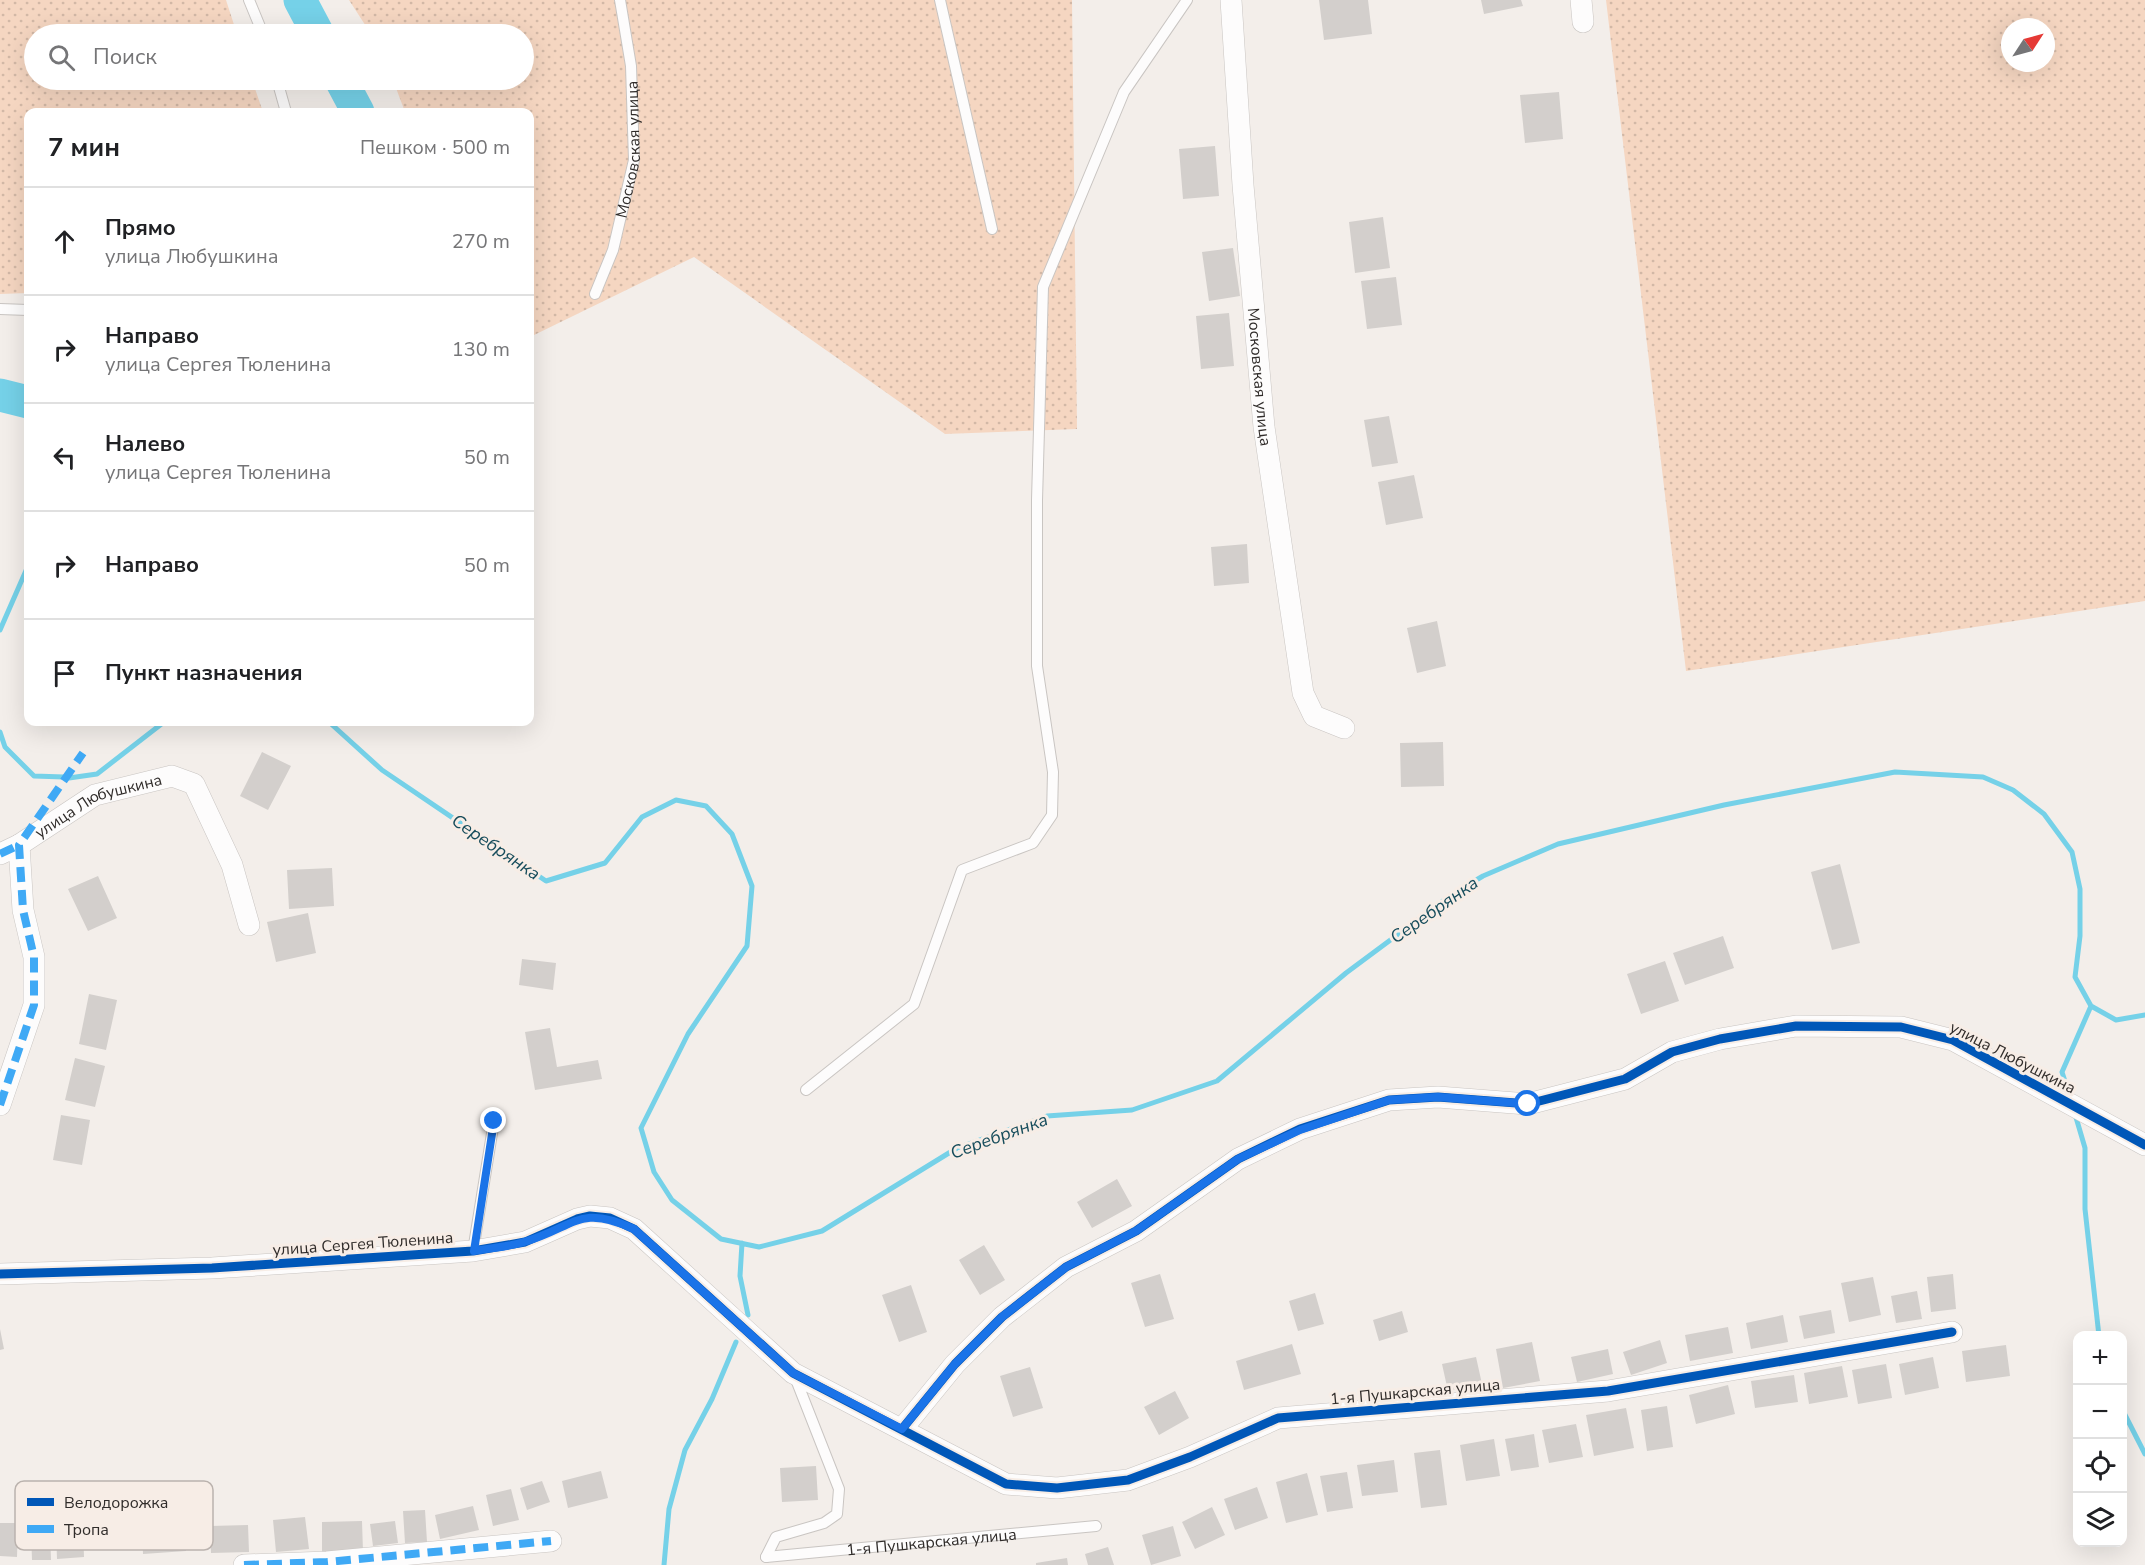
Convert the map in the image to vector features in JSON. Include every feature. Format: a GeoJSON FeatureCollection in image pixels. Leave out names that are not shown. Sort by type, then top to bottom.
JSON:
{"type":"FeatureCollection","features":[{"type":"Feature","properties":{"kind":"street","name":"Московская улица"},"geometry":{"type":"LineString","coordinates":[[1231,0],[1243,185],[1264,428],[1303,693],[1314,716],[1344,728]]}},
{"type":"Feature","properties":{"kind":"street"},"geometry":{"type":"LineString","coordinates":[[1581,0],[1583,22]]}},
{"type":"Feature","properties":{"kind":"street","name":"улица Любушкина"},"geometry":{"type":"LineString","coordinates":[[0,854],[19,845],[95,795],[172,776],[194,784],[232,865],[249,925]]}},
{"type":"Feature","properties":{"kind":"street"},"geometry":{"type":"LineString","coordinates":[[0,1105],[34,1005],[34,957],[23,910],[19,845]]}},
{"type":"Feature","properties":{"kind":"street","name":"улица Любушкина"},"geometry":{"type":"LineString","coordinates":[[902,1429],[955,1364],[994,1324],[1066,1267],[1136,1231],[1238,1159],[1300,1130],[1389,1100],[1438,1097],[1528,1104],[1625,1079],[1672,1052],[1720,1039],[1796,1026],[1901,1027],[1953,1040],[2145,1145]]}},
{"type":"Feature","properties":{"kind":"street","name":"улица Сергея Тюленина"},"geometry":{"type":"LineString","coordinates":[[0,1274],[212,1268],[474,1251],[525,1242],[577,1219],[590,1216],[610,1218],[634,1229],[793,1373],[902,1429]]}},
{"type":"Feature","properties":{"kind":"street","name":"1-я Пушкарская улица"},"geometry":{"type":"LineString","coordinates":[[902,1429],[1006,1484],[1057,1488],[1128,1480],[1190,1457],[1278,1418],[1608,1391],[1952,1332]]}},
{"type":"Feature","properties":{"kind":"street"},"geometry":{"type":"LineString","coordinates":[[244,1565],[327,1562],[551,1541]]}},
{"type":"Feature","properties":{"kind":"lane"},"geometry":{"type":"LineString","coordinates":[[249,0],[259,24]]}},
{"type":"Feature","properties":{"kind":"lane","name":"Московская улица"},"geometry":{"type":"LineString","coordinates":[[596,294],[613,250],[634,160],[631,66],[620,0]]}},
{"type":"Feature","properties":{"kind":"lane"},"geometry":{"type":"LineString","coordinates":[[940,0],[992,229]]}},
{"type":"Feature","properties":{"kind":"lane"},"geometry":{"type":"LineString","coordinates":[[806,1090],[914,1004],[962,870],[1033,843],[1052,815],[1053,772],[1037,666],[1037,500],[1043,287],[1124,92],[1187,0]]}},
{"type":"Feature","properties":{"kind":"lane"},"geometry":{"type":"LineString","coordinates":[[280,90],[285,108]]}},
{"type":"Feature","properties":{"kind":"lane"},"geometry":{"type":"LineString","coordinates":[[0,309],[24,310]]}},
{"type":"Feature","properties":{"kind":"lane"},"geometry":{"type":"LineString","coordinates":[[474,1251],[494,1121]]}},
{"type":"Feature","properties":{"kind":"lane","name":"1-я Пушкарская улица"},"geometry":{"type":"LineString","coordinates":[[793,1373],[839,1490],[837,1514],[824,1523],[776,1537],[766,1557],[1096,1526]]}},
{"type":"Feature","properties":{"kind":"shaded area"},"geometry":{"type":"Polygon","coordinates":[[[0,0],[226,0],[234,24],[24,24],[24,90],[255,90],[262,108],[24,108],[24,293],[0,294],[0,0]]]}},
{"type":"Feature","properties":{"kind":"shaded area"},"geometry":{"type":"Polygon","coordinates":[[[349,0],[1072,0],[1077,429],[945,434],[694,257],[534,335],[534,108],[404,108],[397,90],[534,90],[534,24],[365,24],[349,0]]]}},
{"type":"Feature","properties":{"kind":"shaded area"},"geometry":{"type":"Polygon","coordinates":[[[1606,0],[2145,0],[2145,601],[1686,671],[1606,0]]]}},
{"type":"Feature","properties":{"kind":"building"},"geometry":{"type":"Polygon","coordinates":[[[1319,0],[1368,0],[1372,34],[1324,40],[1319,0]]]}},
{"type":"Feature","properties":{"kind":"building"},"geometry":{"type":"Polygon","coordinates":[[[1481,0],[1521,0],[1523,6],[1484,14],[1481,0]]]}},
{"type":"Feature","properties":{"kind":"building"},"geometry":{"type":"Polygon","coordinates":[[[1559,92],[1563,139],[1525,143],[1520,95],[1559,92]]]}},
{"type":"Feature","properties":{"kind":"building"},"geometry":{"type":"Polygon","coordinates":[[[1215,146],[1219,196],[1183,199],[1179,149],[1215,146]]]}},
{"type":"Feature","properties":{"kind":"building"},"geometry":{"type":"Polygon","coordinates":[[[1383,217],[1390,268],[1355,273],[1349,222],[1383,217]]]}},
{"type":"Feature","properties":{"kind":"building"},"geometry":{"type":"Polygon","coordinates":[[[1233,248],[1240,296],[1209,301],[1202,252],[1233,248]]]}},
{"type":"Feature","properties":{"kind":"building"},"geometry":{"type":"Polygon","coordinates":[[[1396,277],[1402,325],[1367,329],[1361,281],[1396,277]]]}},
{"type":"Feature","properties":{"kind":"building"},"geometry":{"type":"Polygon","coordinates":[[[1229,313],[1234,366],[1201,369],[1196,316],[1229,313]]]}},
{"type":"Feature","properties":{"kind":"building"},"geometry":{"type":"Polygon","coordinates":[[[1389,416],[1398,463],[1372,467],[1364,420],[1389,416]]]}},
{"type":"Feature","properties":{"kind":"building"},"geometry":{"type":"Polygon","coordinates":[[[1414,475],[1423,518],[1386,525],[1378,482],[1414,475]]]}},
{"type":"Feature","properties":{"kind":"building"},"geometry":{"type":"Polygon","coordinates":[[[1247,544],[1249,583],[1214,586],[1211,547],[1247,544]]]}},
{"type":"Feature","properties":{"kind":"building"},"geometry":{"type":"Polygon","coordinates":[[[1437,621],[1446,666],[1417,673],[1407,628],[1437,621]]]}},
{"type":"Feature","properties":{"kind":"building"},"geometry":{"type":"Polygon","coordinates":[[[1443,742],[1444,786],[1401,787],[1400,743],[1443,742]]]}},
{"type":"Feature","properties":{"kind":"building"},"geometry":{"type":"Polygon","coordinates":[[[262,752],[291,766],[268,810],[240,796],[262,752]]]}},
{"type":"Feature","properties":{"kind":"building"},"geometry":{"type":"Polygon","coordinates":[[[1840,864],[1860,943],[1832,950],[1811,872],[1840,864]]]}},
{"type":"Feature","properties":{"kind":"building"},"geometry":{"type":"Polygon","coordinates":[[[332,868],[334,906],[289,909],[287,870],[332,868]]]}},
{"type":"Feature","properties":{"kind":"building"},"geometry":{"type":"Polygon","coordinates":[[[98,876],[117,918],[88,931],[68,889],[98,876]]]}},
{"type":"Feature","properties":{"kind":"building"},"geometry":{"type":"Polygon","coordinates":[[[308,913],[316,953],[276,962],[267,922],[308,913]]]}},
{"type":"Feature","properties":{"kind":"building"},"geometry":{"type":"Polygon","coordinates":[[[1723,936],[1734,968],[1685,985],[1673,953],[1723,936]]]}},
{"type":"Feature","properties":{"kind":"building"},"geometry":{"type":"Polygon","coordinates":[[[522,959],[556,963],[553,990],[519,985],[522,959]]]}},
{"type":"Feature","properties":{"kind":"building"},"geometry":{"type":"Polygon","coordinates":[[[1665,961],[1679,1001],[1641,1014],[1627,974],[1665,961]]]}},
{"type":"Feature","properties":{"kind":"building"},"geometry":{"type":"Polygon","coordinates":[[[89,994],[117,1000],[106,1050],[79,1044],[89,994]]]}},
{"type":"Feature","properties":{"kind":"building"},"geometry":{"type":"Polygon","coordinates":[[[550,1028],[557,1067],[598,1060],[602,1079],[535,1090],[525,1032],[550,1028]]]}},
{"type":"Feature","properties":{"kind":"building"},"geometry":{"type":"Polygon","coordinates":[[[75,1058],[105,1066],[95,1107],[65,1100],[75,1058]]]}},
{"type":"Feature","properties":{"kind":"building"},"geometry":{"type":"Polygon","coordinates":[[[61,1115],[90,1120],[82,1165],[53,1160],[61,1115]]]}},
{"type":"Feature","properties":{"kind":"building"},"geometry":{"type":"Polygon","coordinates":[[[1117,1179],[1132,1206],[1092,1228],[1077,1202],[1117,1179]]]}},
{"type":"Feature","properties":{"kind":"building"},"geometry":{"type":"Polygon","coordinates":[[[984,1245],[1005,1280],[980,1295],[959,1260],[984,1245]]]}},
{"type":"Feature","properties":{"kind":"building"},"geometry":{"type":"Polygon","coordinates":[[[1160,1274],[1174,1319],[1145,1327],[1131,1283],[1160,1274]]]}},
{"type":"Feature","properties":{"kind":"building"},"geometry":{"type":"Polygon","coordinates":[[[1953,1274],[1956,1309],[1931,1312],[1927,1277],[1953,1274]]]}},
{"type":"Feature","properties":{"kind":"building"},"geometry":{"type":"Polygon","coordinates":[[[1873,1277],[1881,1315],[1849,1322],[1841,1283],[1873,1277]]]}},
{"type":"Feature","properties":{"kind":"building"},"geometry":{"type":"Polygon","coordinates":[[[911,1285],[927,1332],[899,1342],[882,1295],[911,1285]]]}},
{"type":"Feature","properties":{"kind":"building"},"geometry":{"type":"Polygon","coordinates":[[[1917,1291],[1922,1319],[1896,1323],[1891,1296],[1917,1291]]]}},
{"type":"Feature","properties":{"kind":"building"},"geometry":{"type":"Polygon","coordinates":[[[1315,1293],[1324,1324],[1298,1331],[1289,1301],[1315,1293]]]}},
{"type":"Feature","properties":{"kind":"building"},"geometry":{"type":"Polygon","coordinates":[[[1831,1310],[1835,1333],[1804,1339],[1799,1316],[1831,1310]]]}},
{"type":"Feature","properties":{"kind":"building"},"geometry":{"type":"Polygon","coordinates":[[[1402,1311],[1408,1332],[1379,1341],[1373,1320],[1402,1311]]]}},
{"type":"Feature","properties":{"kind":"building"},"geometry":{"type":"Polygon","coordinates":[[[1783,1315],[1788,1342],[1751,1349],[1746,1323],[1783,1315]]]}},
{"type":"Feature","properties":{"kind":"building"},"geometry":{"type":"Polygon","coordinates":[[[1728,1327],[1733,1353],[1690,1361],[1685,1335],[1728,1327]]]}},
{"type":"Feature","properties":{"kind":"building"},"geometry":{"type":"Polygon","coordinates":[[[0,1329],[4,1349],[0,1350],[0,1329]]]}},
{"type":"Feature","properties":{"kind":"building"},"geometry":{"type":"Polygon","coordinates":[[[1660,1340],[1667,1363],[1631,1375],[1623,1352],[1660,1340]]]}},
{"type":"Feature","properties":{"kind":"building"},"geometry":{"type":"Polygon","coordinates":[[[1532,1342],[1540,1381],[1503,1388],[1496,1349],[1532,1342]]]}},
{"type":"Feature","properties":{"kind":"building"},"geometry":{"type":"Polygon","coordinates":[[[1292,1344],[1301,1374],[1244,1390],[1236,1361],[1292,1344]]]}},
{"type":"Feature","properties":{"kind":"building"},"geometry":{"type":"Polygon","coordinates":[[[2006,1345],[2010,1376],[1966,1382],[1962,1351],[2006,1345]]]}},
{"type":"Feature","properties":{"kind":"building"},"geometry":{"type":"Polygon","coordinates":[[[1608,1349],[1613,1374],[1577,1382],[1571,1357],[1608,1349]]]}},
{"type":"Feature","properties":{"kind":"building"},"geometry":{"type":"Polygon","coordinates":[[[1476,1357],[1482,1384],[1448,1391],[1442,1364],[1476,1357]]]}},
{"type":"Feature","properties":{"kind":"building"},"geometry":{"type":"Polygon","coordinates":[[[1933,1357],[1939,1388],[1905,1395],[1899,1364],[1933,1357]]]}},
{"type":"Feature","properties":{"kind":"building"},"geometry":{"type":"Polygon","coordinates":[[[1886,1364],[1892,1398],[1858,1404],[1852,1370],[1886,1364]]]}},
{"type":"Feature","properties":{"kind":"building"},"geometry":{"type":"Polygon","coordinates":[[[1842,1366],[1848,1397],[1809,1404],[1804,1373],[1842,1366]]]}},
{"type":"Feature","properties":{"kind":"building"},"geometry":{"type":"Polygon","coordinates":[[[1030,1367],[1043,1408],[1013,1417],[1000,1376],[1030,1367]]]}},
{"type":"Feature","properties":{"kind":"building"},"geometry":{"type":"Polygon","coordinates":[[[1794,1375],[1798,1402],[1755,1408],[1751,1381],[1794,1375]]]}},
{"type":"Feature","properties":{"kind":"building"},"geometry":{"type":"Polygon","coordinates":[[[1728,1385],[1735,1414],[1696,1424],[1689,1395],[1728,1385]]]}},
{"type":"Feature","properties":{"kind":"building"},"geometry":{"type":"Polygon","coordinates":[[[1175,1391],[1189,1418],[1159,1435],[1144,1407],[1175,1391]]]}},
{"type":"Feature","properties":{"kind":"building"},"geometry":{"type":"Polygon","coordinates":[[[1667,1406],[1673,1447],[1647,1451],[1641,1410],[1667,1406]]]}},
{"type":"Feature","properties":{"kind":"building"},"geometry":{"type":"Polygon","coordinates":[[[1626,1408],[1634,1448],[1594,1456],[1586,1415],[1626,1408]]]}},
{"type":"Feature","properties":{"kind":"building"},"geometry":{"type":"Polygon","coordinates":[[[1576,1424],[1583,1457],[1549,1463],[1542,1430],[1576,1424]]]}},
{"type":"Feature","properties":{"kind":"building"},"geometry":{"type":"Polygon","coordinates":[[[1534,1434],[1539,1467],[1511,1471],[1505,1439],[1534,1434]]]}},
{"type":"Feature","properties":{"kind":"building"},"geometry":{"type":"Polygon","coordinates":[[[1494,1439],[1500,1476],[1466,1481],[1460,1445],[1494,1439]]]}},
{"type":"Feature","properties":{"kind":"building"},"geometry":{"type":"Polygon","coordinates":[[[1440,1450],[1447,1505],[1421,1508],[1414,1453],[1440,1450]]]}},
{"type":"Feature","properties":{"kind":"building"},"geometry":{"type":"Polygon","coordinates":[[[1394,1460],[1398,1492],[1362,1496],[1357,1465],[1394,1460]]]}},
{"type":"Feature","properties":{"kind":"building"},"geometry":{"type":"Polygon","coordinates":[[[816,1466],[818,1500],[782,1502],[780,1468],[816,1466]]]}},
{"type":"Feature","properties":{"kind":"building"},"geometry":{"type":"Polygon","coordinates":[[[601,1471],[608,1498],[568,1508],[562,1481],[601,1471]]]}},
{"type":"Feature","properties":{"kind":"building"},"geometry":{"type":"Polygon","coordinates":[[[1347,1472],[1353,1508],[1327,1512],[1320,1476],[1347,1472]]]}},
{"type":"Feature","properties":{"kind":"building"},"geometry":{"type":"Polygon","coordinates":[[[1307,1473],[1318,1515],[1286,1523],[1276,1482],[1307,1473]]]}},
{"type":"Feature","properties":{"kind":"building"},"geometry":{"type":"Polygon","coordinates":[[[542,1481],[550,1502],[527,1510],[520,1488],[542,1481]]]}},
{"type":"Feature","properties":{"kind":"building"},"geometry":{"type":"Polygon","coordinates":[[[1257,1487],[1268,1518],[1235,1530],[1224,1499],[1257,1487]]]}},
{"type":"Feature","properties":{"kind":"building"},"geometry":{"type":"Polygon","coordinates":[[[511,1489],[519,1520],[493,1526],[486,1495],[511,1489]]]}},
{"type":"Feature","properties":{"kind":"building"},"geometry":{"type":"Polygon","coordinates":[[[473,1506],[479,1530],[440,1539],[435,1515],[473,1506]]]}},
{"type":"Feature","properties":{"kind":"building"},"geometry":{"type":"Polygon","coordinates":[[[1212,1507],[1225,1535],[1195,1549],[1182,1522],[1212,1507]]]}},
{"type":"Feature","properties":{"kind":"building"},"geometry":{"type":"Polygon","coordinates":[[[425,1510],[427,1542],[405,1543],[403,1511],[425,1510]]]}},
{"type":"Feature","properties":{"kind":"building"},"geometry":{"type":"Polygon","coordinates":[[[305,1517],[309,1549],[276,1552],[273,1520],[305,1517]]]}},
{"type":"Feature","properties":{"kind":"building"},"geometry":{"type":"Polygon","coordinates":[[[362,1521],[363,1552],[322,1552],[322,1522],[362,1521]]]}},
{"type":"Feature","properties":{"kind":"building"},"geometry":{"type":"Polygon","coordinates":[[[395,1521],[398,1543],[373,1546],[370,1524],[395,1521]]]}},
{"type":"Feature","properties":{"kind":"building"},"geometry":{"type":"Polygon","coordinates":[[[0,1523],[15,1523],[17,1557],[0,1556],[0,1523]]]}},
{"type":"Feature","properties":{"kind":"building"},"geometry":{"type":"Polygon","coordinates":[[[248,1525],[249,1552],[211,1553],[213,1526],[248,1525]]]}},
{"type":"Feature","properties":{"kind":"building"},"geometry":{"type":"Polygon","coordinates":[[[1173,1526],[1181,1556],[1151,1565],[1142,1535],[1173,1526]]]}},
{"type":"Feature","properties":{"kind":"building"},"geometry":{"type":"Polygon","coordinates":[[[1108,1547],[1114,1565],[1088,1565],[1085,1554],[1108,1547]]]}},
{"type":"Feature","properties":{"kind":"building"},"geometry":{"type":"Polygon","coordinates":[[[32,1550],[51,1550],[51,1560],[32,1560],[32,1550]]]}},
{"type":"Feature","properties":{"kind":"building"},"geometry":{"type":"Polygon","coordinates":[[[57,1550],[84,1550],[84,1557],[57,1559],[57,1550]]]}},
{"type":"Feature","properties":{"kind":"building"},"geometry":{"type":"Polygon","coordinates":[[[143,1550],[186,1550],[186,1551],[143,1554],[143,1550]]]}},
{"type":"Feature","properties":{"kind":"building"},"geometry":{"type":"Polygon","coordinates":[[[1067,1558],[1068,1565],[1036,1565],[1036,1563],[1067,1558]]]}},
{"type":"Feature","properties":{"kind":"waterway"},"geometry":{"type":"LineString","coordinates":[[300,0],[313,24]]}},
{"type":"Feature","properties":{"kind":"waterway"},"geometry":{"type":"LineString","coordinates":[[346,90],[356,108]]}},
{"type":"Feature","properties":{"kind":"waterway"},"geometry":{"type":"LineString","coordinates":[[0,395],[24,401]]}},
{"type":"Feature","properties":{"kind":"waterway"},"geometry":{"type":"LineString","coordinates":[[0,630],[24,575]]}},
{"type":"Feature","properties":{"kind":"waterway","name":"Серебрянка"},"geometry":{"type":"LineString","coordinates":[[69,778],[97,774],[159,726]]}},
{"type":"Feature","properties":{"kind":"waterway","name":"Серебрянка"},"geometry":{"type":"LineString","coordinates":[[333,726],[382,770],[546,881],[605,863],[642,817],[676,800],[706,806],[732,834],[752,886],[747,946],[688,1034],[641,1128],[654,1172],[672,1200],[721,1239],[759,1247],[822,1231],[957,1148],[1047,1116],[1132,1110],[1217,1081],[1346,973],[1451,895],[1483,876],[1558,844],[1724,805],[1895,772],[1983,777],[2013,790],[2044,814],[2072,852],[2080,889],[2080,936],[2075,977],[2091,1006],[2116,1020],[2145,1015]]}},
{"type":"Feature","properties":{"kind":"waterway"},"geometry":{"type":"LineString","coordinates":[[0,732],[5,747],[34,776],[64,777]]}},
{"type":"Feature","properties":{"kind":"waterway"},"geometry":{"type":"LineString","coordinates":[[2070,1097],[2062,1072],[2091,1006]]}},
{"type":"Feature","properties":{"kind":"waterway"},"geometry":{"type":"LineString","coordinates":[[2075,1114],[2085,1148],[2085,1209],[2098,1331]]}},
{"type":"Feature","properties":{"kind":"waterway"},"geometry":{"type":"LineString","coordinates":[[742,1243],[740,1276],[748,1315]]}},
{"type":"Feature","properties":{"kind":"waterway"},"geometry":{"type":"LineString","coordinates":[[664,1565],[669,1509],[685,1450],[712,1399],[736,1342]]}},
{"type":"Feature","properties":{"kind":"waterway"},"geometry":{"type":"LineString","coordinates":[[2127,1419],[2145,1454]]}},
{"type":"Feature","properties":{"kind":"marked path"},"geometry":{"type":"LineString","coordinates":[[0,1105],[34,1005],[34,957],[23,910],[19,845],[83,753]]}},
{"type":"Feature","properties":{"kind":"marked path"},"geometry":{"type":"LineString","coordinates":[[0,854],[19,845]]}},
{"type":"Feature","properties":{"kind":"marked path"},"geometry":{"type":"LineString","coordinates":[[244,1565],[327,1562],[551,1541]]}},
{"type":"Feature","properties":{"kind":"cycle path"},"geometry":{"type":"LineString","coordinates":[[902,1429],[955,1364],[1002,1317],[1066,1267],[1136,1231],[1238,1159],[1300,1129],[1389,1100],[1438,1097],[1528,1104],[1625,1079],[1672,1052],[1720,1039],[1796,1026],[1901,1027],[1953,1040],[2145,1145]]}},
{"type":"Feature","properties":{"kind":"cycle path"},"geometry":{"type":"LineString","coordinates":[[0,1274],[212,1268],[473,1251],[525,1242],[577,1219],[590,1216],[610,1218],[634,1229],[793,1373],[1006,1484],[1057,1488],[1128,1480],[1190,1457],[1278,1418],[1608,1391],[1952,1332]]}},
{"type":"Feature","properties":{"kind":"route"},"geometry":{"type":"LineString","coordinates":[[494,1121],[474,1251],[525,1242],[577,1219],[590,1216],[610,1218],[634,1229],[793,1373],[902,1429],[955,1364],[1002,1317],[1066,1267],[1136,1231],[1238,1159],[1300,1130],[1389,1100],[1438,1097],[1528,1104]]}}]}
